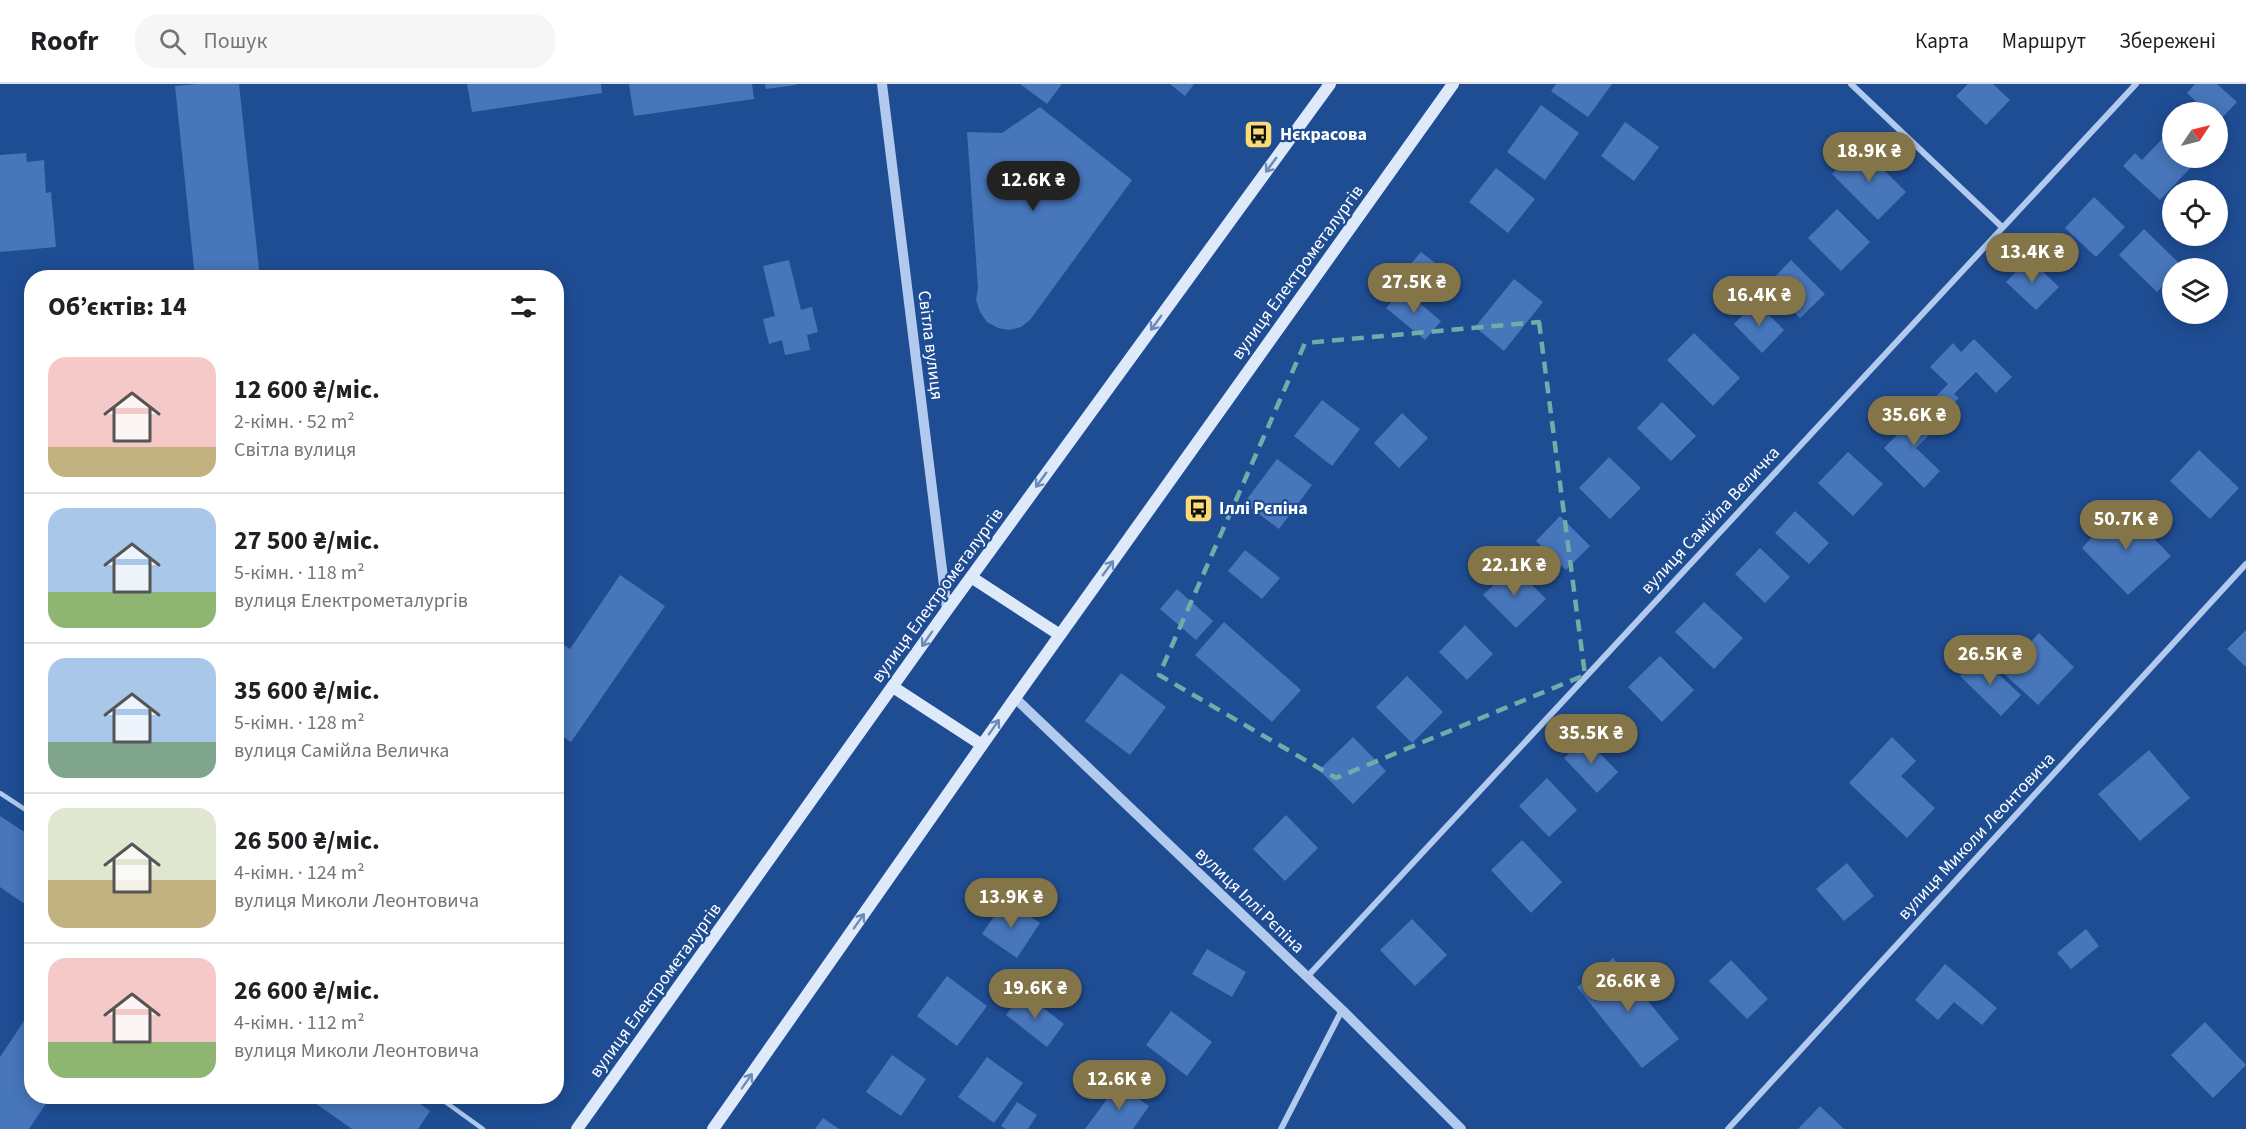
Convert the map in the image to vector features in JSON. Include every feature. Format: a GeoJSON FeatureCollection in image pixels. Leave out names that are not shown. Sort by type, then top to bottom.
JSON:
{"type":"FeatureCollection","features":[{"type":"Feature","properties":{"kind":"main road","name":"вулиця Електрометалургів"},"geometry":{"type":"LineString","coordinates":[[578,1129],[947,610],[1330,84]]}},
{"type":"Feature","properties":{"kind":"main road","name":"вулиця Електрометалургів"},"geometry":{"type":"LineString","coordinates":[[713,1129],[1014,698],[1453,84]]}},
{"type":"Feature","properties":{"kind":"main road"},"geometry":{"type":"LineString","coordinates":[[971,577],[1060,635]]}},
{"type":"Feature","properties":{"kind":"main road"},"geometry":{"type":"LineString","coordinates":[[893,687],[982,745]]}},
{"type":"Feature","properties":{"kind":"street","name":"Світла вулиця"},"geometry":{"type":"LineString","coordinates":[[882,84],[947,610]]}},
{"type":"Feature","properties":{"kind":"street"},"geometry":{"type":"LineString","coordinates":[[1851,84],[2002,227]]}},
{"type":"Feature","properties":{"kind":"street","name":"вулиця Самійла Величка"},"geometry":{"type":"LineString","coordinates":[[1306,977],[2136,84]]}},
{"type":"Feature","properties":{"kind":"street","name":"вулиця Миколи Леонтовича"},"geometry":{"type":"LineString","coordinates":[[1728,1129],[2246,564]]}},
{"type":"Feature","properties":{"kind":"street","name":"вулиця Іллі Рєпіна"},"geometry":{"type":"LineString","coordinates":[[1014,698],[1342,1010],[1461,1129]]}},
{"type":"Feature","properties":{"kind":"street"},"geometry":{"type":"LineString","coordinates":[[1281,1129],[1342,1010]]}},
{"type":"Feature","properties":{"kind":"lane"},"geometry":{"type":"LineString","coordinates":[[0,793],[24,809]]}},
{"type":"Feature","properties":{"kind":"lane"},"geometry":{"type":"LineString","coordinates":[[447,1104],[483,1129]]}},
{"type":"Feature","properties":{"kind":"highlighted area"},"geometry":{"type":"Polygon","coordinates":[[[1539,322],[1585,675],[1336,778],[1159,675],[1305,343],[1539,322]]]}},
{"type":"Feature","properties":{"kind":"building"},"geometry":{"type":"Polygon","coordinates":[[[239,84],[259,270],[194,270],[175,86],[239,84]]]}},
{"type":"Feature","properties":{"kind":"building"},"geometry":{"type":"Polygon","coordinates":[[[467,84],[601,84],[602,93],[472,112],[467,84]]]}},
{"type":"Feature","properties":{"kind":"building"},"geometry":{"type":"Polygon","coordinates":[[[629,84],[752,84],[754,99],[634,116],[629,84]]]}},
{"type":"Feature","properties":{"kind":"building"},"geometry":{"type":"Polygon","coordinates":[[[765,84],[796,84],[796,85],[766,89],[765,84]]]}},
{"type":"Feature","properties":{"kind":"building"},"geometry":{"type":"Polygon","coordinates":[[[1020,84],[1062,84],[1047,104],[1020,84]]]}},
{"type":"Feature","properties":{"kind":"building"},"geometry":{"type":"Polygon","coordinates":[[[1170,84],[1194,84],[1185,96],[1170,84]]]}},
{"type":"Feature","properties":{"kind":"building"},"geometry":{"type":"Polygon","coordinates":[[[1556,84],[1612,84],[1588,117],[1551,91],[1556,84]]]}},
{"type":"Feature","properties":{"kind":"building"},"geometry":{"type":"Polygon","coordinates":[[[1968,84],[1993,84],[2010,100],[1986,125],[1956,96],[1968,84]]]}},
{"type":"Feature","properties":{"kind":"building"},"geometry":{"type":"Polygon","coordinates":[[[2195,84],[2217,84],[2237,102],[2228,111],[2228,102],[2196,102],[2187,93],[2195,84]]]}},
{"type":"Feature","properties":{"kind":"building"},"geometry":{"type":"Polygon","coordinates":[[[1541,105],[1579,133],[1545,180],[1507,152],[1541,105]]]}},
{"type":"Feature","properties":{"kind":"building"},"geometry":{"type":"Polygon","coordinates":[[[1040,107],[1132,180],[1030,320],[1021,327],[1009,330],[998,328],[987,322],[976,300],[978,288],[967,132],[1002,133],[1040,107]]]}},
{"type":"Feature","properties":{"kind":"building"},"geometry":{"type":"Polygon","coordinates":[[[1625,122],[1659,147],[1634,181],[1601,156],[1625,122]]]}},
{"type":"Feature","properties":{"kind":"building"},"geometry":{"type":"Polygon","coordinates":[[[2162,139],[2162,168],[2190,168],[2179,180],[2162,180],[2160,200],[2123,166],[2135,153],[2142,160],[2162,139]]]}},
{"type":"Feature","properties":{"kind":"building"},"geometry":{"type":"Polygon","coordinates":[[[1860,146],[1906,192],[1878,220],[1832,174],[1860,146]]]}},
{"type":"Feature","properties":{"kind":"building"},"geometry":{"type":"Polygon","coordinates":[[[26,153],[27,162],[44,160],[46,193],[51,192],[56,247],[0,252],[0,155],[26,153]]]}},
{"type":"Feature","properties":{"kind":"building"},"geometry":{"type":"Polygon","coordinates":[[[1496,168],[1535,199],[1508,233],[1469,202],[1496,168]]]}},
{"type":"Feature","properties":{"kind":"building"},"geometry":{"type":"Polygon","coordinates":[[[2094,197],[2125,227],[2096,257],[2065,228],[2094,197]]]}},
{"type":"Feature","properties":{"kind":"building"},"geometry":{"type":"Polygon","coordinates":[[[1837,209],[1870,242],[1841,271],[1808,238],[1837,209]]]}},
{"type":"Feature","properties":{"kind":"building"},"geometry":{"type":"Polygon","coordinates":[[[2144,229],[2174,258],[2162,258],[2162,287],[2157,292],[2119,255],[2144,229]]]}},
{"type":"Feature","properties":{"kind":"building"},"geometry":{"type":"Polygon","coordinates":[[[1421,252],[1447,272],[1431,292],[1405,271],[1421,252]]]}},
{"type":"Feature","properties":{"kind":"building"},"geometry":{"type":"Polygon","coordinates":[[[2029,258],[2059,287],[2036,310],[2006,282],[2029,258]]]}},
{"type":"Feature","properties":{"kind":"building"},"geometry":{"type":"Polygon","coordinates":[[[789,260],[801,310],[812,307],[818,332],[807,335],[810,350],[785,355],[782,340],[769,344],[763,319],[775,316],[763,266],[789,260]]]}},
{"type":"Feature","properties":{"kind":"building"},"geometry":{"type":"Polygon","coordinates":[[[1791,260],[1825,294],[1800,318],[1767,285],[1791,260]]]}},
{"type":"Feature","properties":{"kind":"building"},"geometry":{"type":"Polygon","coordinates":[[[1514,279],[1543,302],[1504,351],[1475,327],[1514,279]]]}},
{"type":"Feature","properties":{"kind":"building"},"geometry":{"type":"Polygon","coordinates":[[[1403,289],[1441,321],[1425,340],[1386,308],[1403,289]]]}},
{"type":"Feature","properties":{"kind":"building"},"geometry":{"type":"Polygon","coordinates":[[[1756,302],[1784,330],[1762,353],[1734,324],[1756,302]]]}},
{"type":"Feature","properties":{"kind":"building"},"geometry":{"type":"Polygon","coordinates":[[[1694,333],[1740,378],[1713,406],[1667,360],[1694,333]]]}},
{"type":"Feature","properties":{"kind":"building"},"geometry":{"type":"Polygon","coordinates":[[[1974,339],[2012,377],[1996,393],[1976,372],[1954,394],[1959,398],[1935,422],[1923,410],[1948,384],[1930,367],[1953,343],[1961,352],[1974,339]]]}},
{"type":"Feature","properties":{"kind":"building"},"geometry":{"type":"Polygon","coordinates":[[[1322,400],[1360,429],[1332,466],[1294,436],[1322,400]]]}},
{"type":"Feature","properties":{"kind":"building"},"geometry":{"type":"Polygon","coordinates":[[[1662,402],[1696,436],[1671,461],[1637,428],[1662,402]]]}},
{"type":"Feature","properties":{"kind":"building"},"geometry":{"type":"Polygon","coordinates":[[[1912,405],[1936,428],[1916,448],[1940,471],[1924,488],[1884,448],[1908,424],[1901,416],[1912,405]]]}},
{"type":"Feature","properties":{"kind":"building"},"geometry":{"type":"Polygon","coordinates":[[[1402,413],[1428,438],[1399,468],[1374,443],[1402,413]]]}},
{"type":"Feature","properties":{"kind":"building"},"geometry":{"type":"Polygon","coordinates":[[[2199,450],[2239,488],[2210,519],[2170,481],[2199,450]]]}},
{"type":"Feature","properties":{"kind":"building"},"geometry":{"type":"Polygon","coordinates":[[[1848,452],[1883,484],[1853,516],[1818,483],[1848,452]]]}},
{"type":"Feature","properties":{"kind":"building"},"geometry":{"type":"Polygon","coordinates":[[[1609,457],[1641,488],[1610,519],[1579,488],[1609,457]]]}},
{"type":"Feature","properties":{"kind":"building"},"geometry":{"type":"Polygon","coordinates":[[[1277,459],[1312,485],[1279,529],[1244,503],[1277,459]]]}},
{"type":"Feature","properties":{"kind":"building"},"geometry":{"type":"Polygon","coordinates":[[[2121,506],[2171,556],[2128,595],[2082,548],[2121,506]]]}},
{"type":"Feature","properties":{"kind":"building"},"geometry":{"type":"Polygon","coordinates":[[[1795,511],[1829,543],[1809,564],[1775,533],[1795,511]]]}},
{"type":"Feature","properties":{"kind":"building"},"geometry":{"type":"Polygon","coordinates":[[[1560,516],[1590,546],[1566,570],[1536,541],[1560,516]]]}},
{"type":"Feature","properties":{"kind":"building"},"geometry":{"type":"Polygon","coordinates":[[[1760,548],[1790,577],[1765,603],[1735,574],[1760,548]]]}},
{"type":"Feature","properties":{"kind":"building"},"geometry":{"type":"Polygon","coordinates":[[[1245,550],[1280,578],[1262,599],[1228,571],[1245,550]]]}},
{"type":"Feature","properties":{"kind":"building"},"geometry":{"type":"Polygon","coordinates":[[[1513,566],[1546,599],[1516,628],[1483,595],[1513,566]]]}},
{"type":"Feature","properties":{"kind":"building"},"geometry":{"type":"Polygon","coordinates":[[[620,575],[665,606],[571,742],[564,737],[564,645],[570,649],[620,575]]]}},
{"type":"Feature","properties":{"kind":"building"},"geometry":{"type":"Polygon","coordinates":[[[1177,589],[1213,621],[1196,640],[1160,609],[1177,589]]]}},
{"type":"Feature","properties":{"kind":"building"},"geometry":{"type":"Polygon","coordinates":[[[1704,602],[1743,638],[1714,669],[1675,632],[1704,602]]]}},
{"type":"Feature","properties":{"kind":"building"},"geometry":{"type":"Polygon","coordinates":[[[1224,622],[1301,690],[1272,722],[1195,655],[1224,622]]]}},
{"type":"Feature","properties":{"kind":"building"},"geometry":{"type":"Polygon","coordinates":[[[1465,625],[1493,654],[1467,680],[1439,652],[1465,625]]]}},
{"type":"Feature","properties":{"kind":"building"},"geometry":{"type":"Polygon","coordinates":[[[2246,630],[2246,667],[2227,649],[2246,630]]]}},
{"type":"Feature","properties":{"kind":"building"},"geometry":{"type":"Polygon","coordinates":[[[2039,633],[2074,667],[2038,705],[2002,672],[2039,633]]]}},
{"type":"Feature","properties":{"kind":"building"},"geometry":{"type":"Polygon","coordinates":[[[1660,656],[1694,690],[1662,722],[1628,687],[1660,656]]]}},
{"type":"Feature","properties":{"kind":"building"},"geometry":{"type":"Polygon","coordinates":[[[1979,656],[2021,695],[2001,716],[1960,676],[1979,656]]]}},
{"type":"Feature","properties":{"kind":"building"},"geometry":{"type":"Polygon","coordinates":[[[1121,673],[1166,707],[1130,755],[1085,721],[1121,673]]]}},
{"type":"Feature","properties":{"kind":"building"},"geometry":{"type":"Polygon","coordinates":[[[1407,676],[1443,712],[1412,743],[1376,707],[1407,676]]]}},
{"type":"Feature","properties":{"kind":"building"},"geometry":{"type":"Polygon","coordinates":[[[1353,737],[1386,771],[1353,804],[1319,770],[1353,737]]]}},
{"type":"Feature","properties":{"kind":"building"},"geometry":{"type":"Polygon","coordinates":[[[1892,737],[1916,761],[1901,776],[1935,808],[1907,838],[1849,783],[1892,737]]]}},
{"type":"Feature","properties":{"kind":"building"},"geometry":{"type":"Polygon","coordinates":[[[1585,738],[1618,772],[1597,793],[1564,758],[1585,738]]]}},
{"type":"Feature","properties":{"kind":"building"},"geometry":{"type":"Polygon","coordinates":[[[2149,750],[2190,798],[2140,841],[2098,794],[2149,750]]]}},
{"type":"Feature","properties":{"kind":"building"},"geometry":{"type":"Polygon","coordinates":[[[1547,778],[1577,810],[1549,837],[1519,806],[1547,778]]]}},
{"type":"Feature","properties":{"kind":"building"},"geometry":{"type":"Polygon","coordinates":[[[1286,815],[1318,848],[1285,881],[1253,849],[1286,815]]]}},
{"type":"Feature","properties":{"kind":"building"},"geometry":{"type":"Polygon","coordinates":[[[0,816],[24,832],[24,904],[0,887],[0,816]]]}},
{"type":"Feature","properties":{"kind":"building"},"geometry":{"type":"Polygon","coordinates":[[[1522,840],[1562,882],[1531,913],[1491,870],[1522,840]]]}},
{"type":"Feature","properties":{"kind":"building"},"geometry":{"type":"Polygon","coordinates":[[[1847,863],[1874,896],[1844,921],[1816,889],[1847,863]]]}},
{"type":"Feature","properties":{"kind":"building"},"geometry":{"type":"Polygon","coordinates":[[[1005,900],[1040,923],[1017,958],[982,934],[1005,900]]]}},
{"type":"Feature","properties":{"kind":"building"},"geometry":{"type":"Polygon","coordinates":[[[1412,919],[1447,955],[1415,986],[1380,950],[1412,919]]]}},
{"type":"Feature","properties":{"kind":"building"},"geometry":{"type":"Polygon","coordinates":[[[2086,929],[2099,946],[2071,969],[2057,953],[2086,929]]]}},
{"type":"Feature","properties":{"kind":"building"},"geometry":{"type":"Polygon","coordinates":[[[1207,949],[1246,972],[1232,997],[1192,974],[1207,949]]]}},
{"type":"Feature","properties":{"kind":"building"},"geometry":{"type":"Polygon","coordinates":[[[1613,958],[1679,1039],[1642,1068],[1577,987],[1613,958]]]}},
{"type":"Feature","properties":{"kind":"building"},"geometry":{"type":"Polygon","coordinates":[[[1731,960],[1768,999],[1747,1019],[1709,981],[1731,960]]]}},
{"type":"Feature","properties":{"kind":"building"},"geometry":{"type":"Polygon","coordinates":[[[1945,964],[1997,1008],[1982,1025],[1954,1002],[1938,1020],[1915,1000],[1945,964]]]}},
{"type":"Feature","properties":{"kind":"building"},"geometry":{"type":"Polygon","coordinates":[[[947,976],[987,1006],[957,1046],[917,1016],[947,976]]]}},
{"type":"Feature","properties":{"kind":"building"},"geometry":{"type":"Polygon","coordinates":[[[1023,992],[1064,1024],[1047,1047],[1006,1015],[1023,992]]]}},
{"type":"Feature","properties":{"kind":"building"},"geometry":{"type":"Polygon","coordinates":[[[1171,1011],[1212,1042],[1187,1076],[1146,1045],[1171,1011]]]}},
{"type":"Feature","properties":{"kind":"building"},"geometry":{"type":"Polygon","coordinates":[[[24,1021],[24,1104],[46,1104],[29,1129],[0,1129],[0,1057],[24,1021]]]}},
{"type":"Feature","properties":{"kind":"building"},"geometry":{"type":"Polygon","coordinates":[[[2205,1022],[2246,1065],[2213,1098],[2171,1055],[2205,1022]]]}},
{"type":"Feature","properties":{"kind":"building"},"geometry":{"type":"Polygon","coordinates":[[[892,1055],[926,1079],[901,1116],[866,1092],[892,1055]]]}},
{"type":"Feature","properties":{"kind":"building"},"geometry":{"type":"Polygon","coordinates":[[[987,1057],[1023,1083],[994,1123],[958,1097],[987,1057]]]}},
{"type":"Feature","properties":{"kind":"building"},"geometry":{"type":"Polygon","coordinates":[[[1118,1084],[1149,1106],[1133,1129],[1085,1129],[1118,1084]]]}},
{"type":"Feature","properties":{"kind":"building"},"geometry":{"type":"Polygon","coordinates":[[[1017,1102],[1037,1115],[1028,1129],[1006,1129],[1001,1126],[1017,1102]]]}},
{"type":"Feature","properties":{"kind":"building"},"geometry":{"type":"Polygon","coordinates":[[[316,1104],[420,1104],[430,1111],[418,1129],[352,1129],[316,1104]]]}},
{"type":"Feature","properties":{"kind":"building"},"geometry":{"type":"Polygon","coordinates":[[[1820,1106],[1844,1129],[1798,1129],[1820,1106]]]}},
{"type":"Feature","properties":{"kind":"building"},"geometry":{"type":"Polygon","coordinates":[[[823,1118],[839,1129],[815,1129],[823,1118]]]}},
{"type":"Feature","properties":{"kind":"place","name":"Нєкрасова"},"geometry":{"type":"Point","coordinates":[1259,134]}},
{"type":"Feature","properties":{"kind":"place","name":"Іллі Рєпіна"},"geometry":{"type":"Point","coordinates":[1198,508]}}]}
